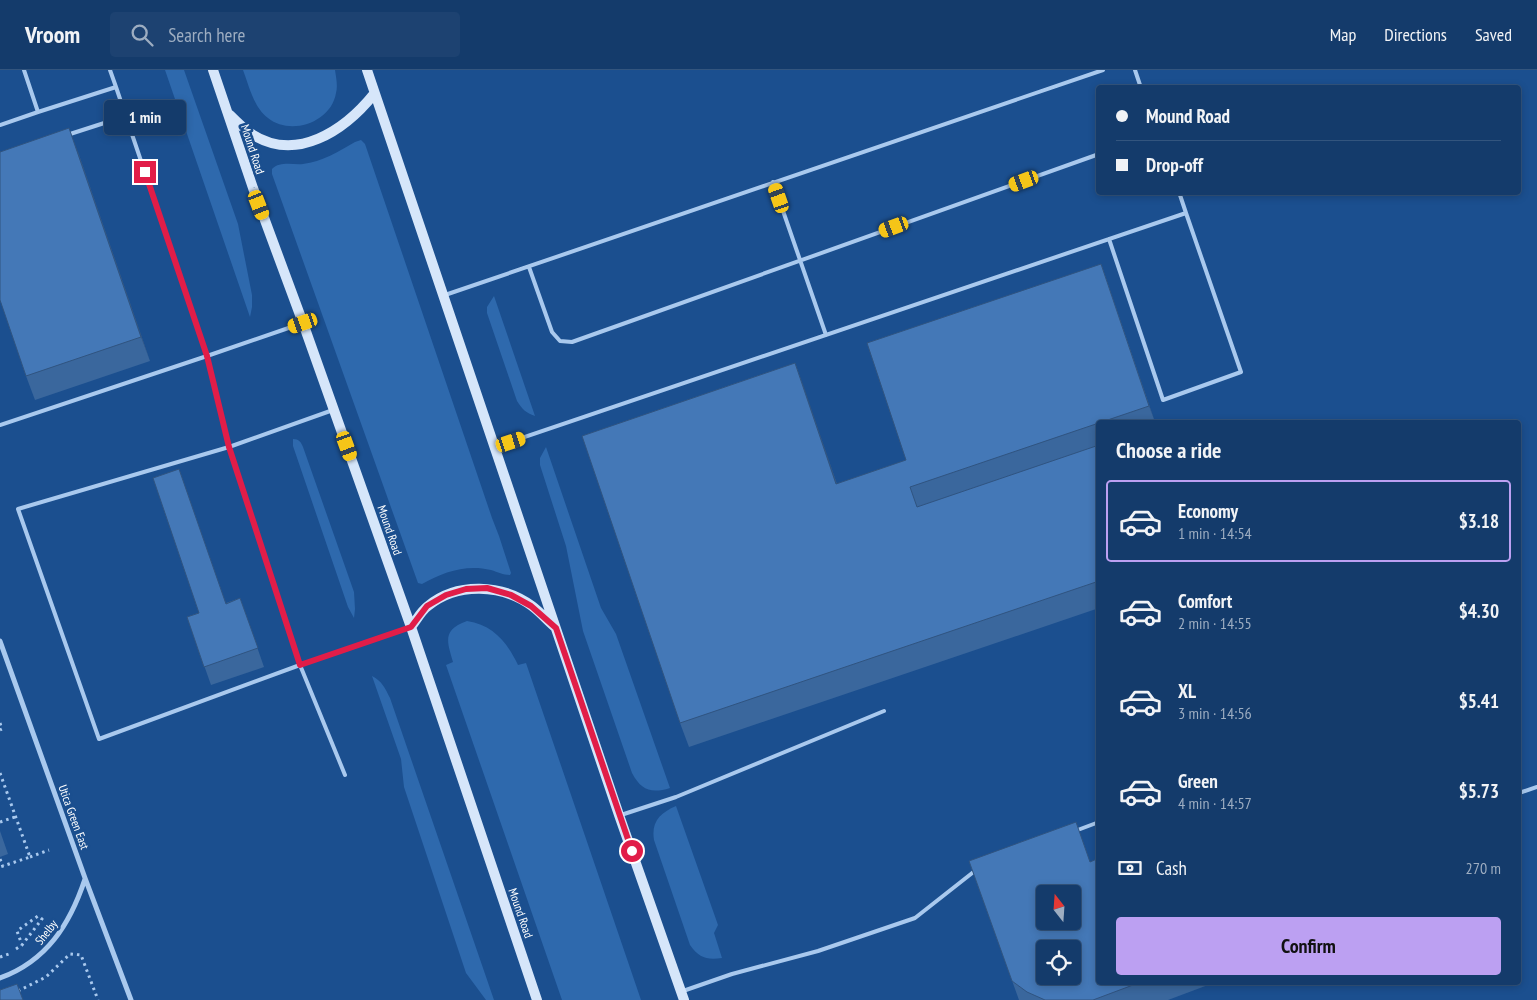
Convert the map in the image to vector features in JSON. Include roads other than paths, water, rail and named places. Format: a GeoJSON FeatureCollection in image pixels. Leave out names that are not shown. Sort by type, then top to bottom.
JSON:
{"type":"FeatureCollection","features":[{"type":"Feature","properties":{"kind":"main road","name":"Mound Road"},"geometry":{"type":"LineString","coordinates":[[213,70],[253,188],[411,627],[537,1000]]}},
{"type":"Feature","properties":{"kind":"main road"},"geometry":{"type":"LineString","coordinates":[[367,70],[619,816],[682,996]]}},
{"type":"Feature","properties":{"kind":"main road"},"geometry":{"type":"LineString","coordinates":[[228,114],[250,133],[271,143],[291,145],[311,141],[329,134],[361,110],[374,94]]}},
{"type":"Feature","properties":{"kind":"main road"},"geometry":{"type":"LineString","coordinates":[[411,627],[427,606],[446,595],[466,589],[487,588],[511,595],[531,606],[556,628]]}},
{"type":"Feature","properties":{"kind":"street","name":"Utica Green East"},"geometry":{"type":"LineString","coordinates":[[0,641],[131,1000]]}},
{"type":"Feature","properties":{"kind":"street","name":"Shelby"},"geometry":{"type":"LineString","coordinates":[[0,978],[13,973],[42,954],[63,929],[77,902],[85,878]]}},
{"type":"Feature","properties":{"kind":"lane"},"geometry":{"type":"LineString","coordinates":[[24,70],[38,112]]}},
{"type":"Feature","properties":{"kind":"lane"},"geometry":{"type":"LineString","coordinates":[[110,70],[207,356],[229,447],[300,665],[345,774]]}},
{"type":"Feature","properties":{"kind":"lane"},"geometry":{"type":"LineString","coordinates":[[443,295],[1103,70]]}},
{"type":"Feature","properties":{"kind":"lane"},"geometry":{"type":"LineString","coordinates":[[1135,70],[1140,85]]}},
{"type":"Feature","properties":{"kind":"lane"},"geometry":{"type":"LineString","coordinates":[[0,125],[116,87]]}},
{"type":"Feature","properties":{"kind":"lane"},"geometry":{"type":"LineString","coordinates":[[63,136],[126,116]]}},
{"type":"Feature","properties":{"kind":"lane"},"geometry":{"type":"LineString","coordinates":[[529,266],[552,332],[560,341],[572,342],[1096,155]]}},
{"type":"Feature","properties":{"kind":"lane"},"geometry":{"type":"LineString","coordinates":[[774,182],[826,335]]}},
{"type":"Feature","properties":{"kind":"lane"},"geometry":{"type":"LineString","coordinates":[[1109,239],[1162,400],[1241,372],[1180,195]]}},
{"type":"Feature","properties":{"kind":"lane"},"geometry":{"type":"LineString","coordinates":[[495,447],[1186,213]]}},
{"type":"Feature","properties":{"kind":"lane"},"geometry":{"type":"LineString","coordinates":[[0,425],[303,323]]}},
{"type":"Feature","properties":{"kind":"lane"},"geometry":{"type":"LineString","coordinates":[[334,409],[229,447],[18,509],[99,739],[300,665],[411,627]]}},
{"type":"Feature","properties":{"kind":"lane"},"geometry":{"type":"LineString","coordinates":[[619,816],[676,796],[884,711]]}},
{"type":"Feature","properties":{"kind":"lane"},"geometry":{"type":"LineString","coordinates":[[1521,792],[1537,787]]}},
{"type":"Feature","properties":{"kind":"lane"},"geometry":{"type":"LineString","coordinates":[[1071,832],[1096,823]]}},
{"type":"Feature","properties":{"kind":"lane"},"geometry":{"type":"LineString","coordinates":[[682,996],[732,974],[818,951],[915,918],[980,867]]}}]}
